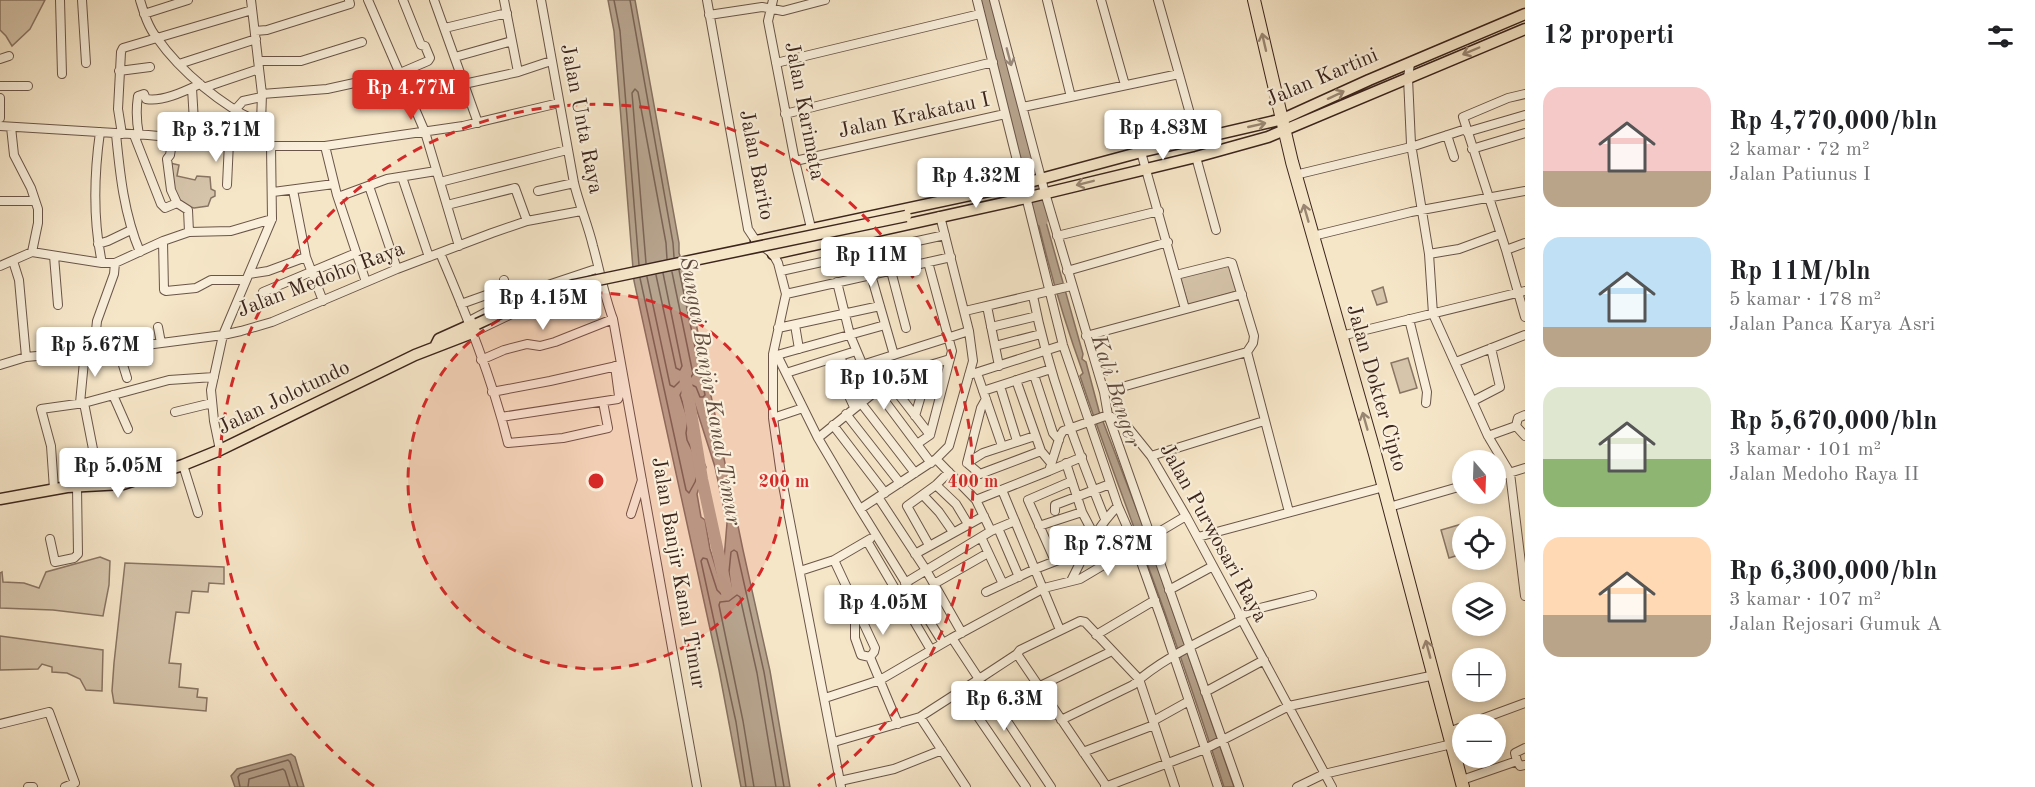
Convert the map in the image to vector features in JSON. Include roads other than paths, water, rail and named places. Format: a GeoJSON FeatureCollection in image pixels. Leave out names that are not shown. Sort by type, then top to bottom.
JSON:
{"type":"FeatureCollection","features":[{"type":"Feature","properties":{"kind":"highway","name":"Jalan Dokter Cipto"},"geometry":{"type":"LineString","coordinates":[[1254,0],[1295,175],[1384,487],[1462,783]]}},
{"type":"Feature","properties":{"kind":"main road","name":"Jalan Kartini"},"geometry":{"type":"LineString","coordinates":[[756,241],[1033,181],[1197,139],[1283,126],[1410,63],[1525,14]]}},
{"type":"Feature","properties":{"kind":"main road","name":"Jalan Kartini"},"geometry":{"type":"LineString","coordinates":[[773,254],[1196,157],[1408,78],[1525,29]]}},
{"type":"Feature","properties":{"kind":"main road"},"geometry":{"type":"LineString","coordinates":[[472,327],[520,303],[574,285],[907,216],[916,207]]}},
{"type":"Feature","properties":{"kind":"main road"},"geometry":{"type":"LineString","coordinates":[[907,216],[919,221]]}},
{"type":"Feature","properties":{"kind":"main road","name":"Jalan Jolotundo"},"geometry":{"type":"LineString","coordinates":[[1,497],[54,489],[123,484],[183,465],[220,450],[436,345],[439,339],[472,327]]}},
{"type":"Feature","properties":{"kind":"street"},"geometry":{"type":"LineString","coordinates":[[60,0],[62,74]]}},
{"type":"Feature","properties":{"kind":"street"},"geometry":{"type":"LineString","coordinates":[[82,0],[86,63]]}},
{"type":"Feature","properties":{"kind":"street"},"geometry":{"type":"LineString","coordinates":[[140,0],[157,40],[180,64],[203,86],[235,110],[261,123]]}},
{"type":"Feature","properties":{"kind":"street"},"geometry":{"type":"LineString","coordinates":[[144,14],[188,0]]}},
{"type":"Feature","properties":{"kind":"street"},"geometry":{"type":"LineString","coordinates":[[220,450],[212,403],[214,377],[223,335],[272,219],[273,192],[268,146],[261,123],[259,65],[251,0]]}},
{"type":"Feature","properties":{"kind":"street"},"geometry":{"type":"LineString","coordinates":[[180,64],[267,30],[350,4],[349,0]]}},
{"type":"Feature","properties":{"kind":"street"},"geometry":{"type":"LineString","coordinates":[[368,0],[425,132],[459,246]]}},
{"type":"Feature","properties":{"kind":"street"},"geometry":{"type":"LineString","coordinates":[[235,110],[243,101],[261,95],[327,89],[400,73],[430,59],[425,46],[421,45],[403,0]]}},
{"type":"Feature","properties":{"kind":"street"},"geometry":{"type":"LineString","coordinates":[[434,0],[478,123]]}},
{"type":"Feature","properties":{"kind":"street"},"geometry":{"type":"LineString","coordinates":[[504,0],[518,72]]}},
{"type":"Feature","properties":{"kind":"street","name":"Jalan Unta Raya"},"geometry":{"type":"LineString","coordinates":[[541,0],[567,150],[581,211],[593,243],[595,267]]}},
{"type":"Feature","properties":{"kind":"street","name":"Jalan Barito"},"geometry":{"type":"LineString","coordinates":[[707,0],[748,229],[756,241],[773,254],[781,271],[786,294],[775,354],[773,418],[781,475],[841,784]]}},
{"type":"Feature","properties":{"kind":"street"},"geometry":{"type":"LineString","coordinates":[[709,15],[772,5],[783,10],[825,0]]}},
{"type":"Feature","properties":{"kind":"street"},"geometry":{"type":"LineString","coordinates":[[976,0],[1005,114],[1033,181],[1063,345],[1118,506],[1136,544],[1207,748],[1218,787]]}},
{"type":"Feature","properties":{"kind":"street"},"geometry":{"type":"LineString","coordinates":[[994,0],[1023,107],[1036,195],[1057,236],[1070,286],[1104,392],[1107,415],[1239,787]]}},
{"type":"Feature","properties":{"kind":"street"},"geometry":{"type":"LineString","coordinates":[[1047,0],[1071,97]]}},
{"type":"Feature","properties":{"kind":"street"},"geometry":{"type":"LineString","coordinates":[[1101,0],[1125,85]]}},
{"type":"Feature","properties":{"kind":"street"},"geometry":{"type":"LineString","coordinates":[[1158,0],[1197,139]]}},
{"type":"Feature","properties":{"kind":"street","name":"Jalan Karimata"},"geometry":{"type":"LineString","coordinates":[[772,5],[768,21],[785,114],[812,228]]}},
{"type":"Feature","properties":{"kind":"street"},"geometry":{"type":"LineString","coordinates":[[140,252],[131,230],[121,185],[118,109],[123,48],[157,40],[252,10]]}},
{"type":"Feature","properties":{"kind":"street"},"geometry":{"type":"LineString","coordinates":[[445,28],[507,13]]}},
{"type":"Feature","properties":{"kind":"street"},"geometry":{"type":"LineString","coordinates":[[776,63],[980,14]]}},
{"type":"Feature","properties":{"kind":"street"},"geometry":{"type":"LineString","coordinates":[[455,57],[512,41]]}},
{"type":"Feature","properties":{"kind":"street"},"geometry":{"type":"LineString","coordinates":[[177,203],[165,208],[161,204],[136,135],[137,96],[144,94],[147,100],[151,100],[177,94],[259,65],[301,61],[362,42]]}},
{"type":"Feature","properties":{"kind":"street"},"geometry":{"type":"LineString","coordinates":[[464,84],[518,72],[551,61]]}},
{"type":"Feature","properties":{"kind":"street"},"geometry":{"type":"LineString","coordinates":[[785,114],[993,62]]}},
{"type":"Feature","properties":{"kind":"street"},"geometry":{"type":"LineString","coordinates":[[1410,63],[1408,78],[1411,147],[1419,210],[1430,254],[1433,314],[1488,436],[1510,473],[1525,596]]}},
{"type":"Feature","properties":{"kind":"street"},"geometry":{"type":"LineString","coordinates":[[120,71],[150,67]]}},
{"type":"Feature","properties":{"kind":"street"},"geometry":{"type":"LineString","coordinates":[[1023,107],[1179,74]]}},
{"type":"Feature","properties":{"kind":"street"},"geometry":{"type":"LineString","coordinates":[[0,86],[28,86]]}},
{"type":"Feature","properties":{"kind":"street"},"geometry":{"type":"LineString","coordinates":[[192,88],[195,139]]}},
{"type":"Feature","properties":{"kind":"street"},"geometry":{"type":"LineString","coordinates":[[1525,94],[1508,98],[1465,115],[1463,119],[1521,292],[1525,317]]}},
{"type":"Feature","properties":{"kind":"street"},"geometry":{"type":"LineString","coordinates":[[0,98],[0,118]]}},
{"type":"Feature","properties":{"kind":"street"},"geometry":{"type":"LineString","coordinates":[[0,126],[173,137],[268,146],[325,146],[478,123],[559,103]]}},
{"type":"Feature","properties":{"kind":"street","name":"Jalan Krakatau I"},"geometry":{"type":"LineString","coordinates":[[795,161],[1005,114]]}},
{"type":"Feature","properties":{"kind":"street"},"geometry":{"type":"LineString","coordinates":[[1295,175],[1411,147],[1447,135],[1525,115]]}},
{"type":"Feature","properties":{"kind":"street"},"geometry":{"type":"LineString","coordinates":[[11,127],[14,155],[35,201],[38,223],[32,252]]}},
{"type":"Feature","properties":{"kind":"street"},"geometry":{"type":"LineString","coordinates":[[100,132],[94,172],[98,244],[102,263]]}},
{"type":"Feature","properties":{"kind":"street"},"geometry":{"type":"LineString","coordinates":[[1472,149],[1525,133]]}},
{"type":"Feature","properties":{"kind":"street"},"geometry":{"type":"LineString","coordinates":[[1447,135],[1454,157]]}},
{"type":"Feature","properties":{"kind":"street"},"geometry":{"type":"LineString","coordinates":[[173,137],[167,161],[171,190],[177,203],[188,210],[189,232]]}},
{"type":"Feature","properties":{"kind":"street"},"geometry":{"type":"LineString","coordinates":[[227,185],[229,142]]}},
{"type":"Feature","properties":{"kind":"street"},"geometry":{"type":"LineString","coordinates":[[325,146],[334,184],[366,282]]}},
{"type":"Feature","properties":{"kind":"street"},"geometry":{"type":"LineString","coordinates":[[440,182],[567,150]]}},
{"type":"Feature","properties":{"kind":"street"},"geometry":{"type":"LineString","coordinates":[[1141,152],[1185,309]]}},
{"type":"Feature","properties":{"kind":"street"},"geometry":{"type":"LineString","coordinates":[[1196,157],[1216,230]]}},
{"type":"Feature","properties":{"kind":"street"},"geometry":{"type":"LineString","coordinates":[[338,197],[402,177],[436,171]]}},
{"type":"Feature","properties":{"kind":"street"},"geometry":{"type":"LineString","coordinates":[[402,177],[429,257]]}},
{"type":"Feature","properties":{"kind":"street"},"geometry":{"type":"LineString","coordinates":[[538,191],[574,183]]}},
{"type":"Feature","properties":{"kind":"street"},"geometry":{"type":"LineString","coordinates":[[273,192],[334,184]]}},
{"type":"Feature","properties":{"kind":"street"},"geometry":{"type":"LineString","coordinates":[[369,186],[397,269]]}},
{"type":"Feature","properties":{"kind":"street"},"geometry":{"type":"LineString","coordinates":[[447,206],[515,188],[527,221]]}},
{"type":"Feature","properties":{"kind":"street"},"geometry":{"type":"LineString","coordinates":[[293,190],[306,257],[323,302]]}},
{"type":"Feature","properties":{"kind":"street"},"geometry":{"type":"LineString","coordinates":[[1313,236],[1419,210],[1525,191]]}},
{"type":"Feature","properties":{"kind":"street"},"geometry":{"type":"LineString","coordinates":[[0,201],[35,201]]}},
{"type":"Feature","properties":{"kind":"street"},"geometry":{"type":"LineString","coordinates":[[1057,236],[1159,210]]}},
{"type":"Feature","properties":{"kind":"street","name":"Jalan Medoho Raya"},"geometry":{"type":"LineString","coordinates":[[0,365],[27,357],[223,335],[272,322],[397,269],[527,221],[581,211]]}},
{"type":"Feature","properties":{"kind":"street"},"geometry":{"type":"LineString","coordinates":[[860,510],[934,461],[949,446],[973,374],[974,357],[969,331],[940,216]]}},
{"type":"Feature","properties":{"kind":"street"},"geometry":{"type":"LineString","coordinates":[[0,266],[32,252],[115,263],[189,232],[231,231],[272,219]]}},
{"type":"Feature","properties":{"kind":"street"},"geometry":{"type":"LineString","coordinates":[[98,244],[131,230]]}},
{"type":"Feature","properties":{"kind":"street"},"geometry":{"type":"LineString","coordinates":[[1430,254],[1459,249],[1500,234]]}},
{"type":"Feature","properties":{"kind":"street"},"geometry":{"type":"LineString","coordinates":[[862,235],[894,355]]}},
{"type":"Feature","properties":{"kind":"street"},"geometry":{"type":"LineString","coordinates":[[781,271],[945,235]]}},
{"type":"Feature","properties":{"kind":"street"},"geometry":{"type":"LineString","coordinates":[[164,241],[166,291],[196,288],[211,280],[247,277],[306,257]]}},
{"type":"Feature","properties":{"kind":"street"},"geometry":{"type":"LineString","coordinates":[[1067,271],[1168,242]]}},
{"type":"Feature","properties":{"kind":"street"},"geometry":{"type":"LineString","coordinates":[[1506,250],[1525,243]]}},
{"type":"Feature","properties":{"kind":"street"},"geometry":{"type":"LineString","coordinates":[[263,292],[356,253]]}},
{"type":"Feature","properties":{"kind":"street"},"geometry":{"type":"LineString","coordinates":[[440,253],[472,327],[508,443],[563,438],[608,428],[603,402]]}},
{"type":"Feature","properties":{"kind":"street"},"geometry":{"type":"LineString","coordinates":[[54,256],[58,304]]}},
{"type":"Feature","properties":{"kind":"street"},"geometry":{"type":"LineString","coordinates":[[786,294],[951,257]]}},
{"type":"Feature","properties":{"kind":"street"},"geometry":{"type":"LineString","coordinates":[[14,261],[19,280],[27,357]]}},
{"type":"Feature","properties":{"kind":"street"},"geometry":{"type":"LineString","coordinates":[[917,444],[930,435],[952,348],[928,262]]}},
{"type":"Feature","properties":{"kind":"street"},"geometry":{"type":"LineString","coordinates":[[1104,392],[1247,352],[1253,344],[1254,336],[1230,262],[1176,275]]}},
{"type":"Feature","properties":{"kind":"street"},"geometry":{"type":"LineString","coordinates":[[100,485],[82,403],[89,350],[114,274],[115,263]]}},
{"type":"Feature","properties":{"kind":"street"},"geometry":{"type":"LineString","coordinates":[[472,327],[473,319],[521,294],[595,267]]}},
{"type":"Feature","properties":{"kind":"street"},"geometry":{"type":"LineString","coordinates":[[595,267],[597,290]]}},
{"type":"Feature","properties":{"kind":"street"},"geometry":{"type":"LineString","coordinates":[[501,417],[603,402],[618,399],[620,396],[613,319],[595,267]]}},
{"type":"Feature","properties":{"kind":"street"},"geometry":{"type":"LineString","coordinates":[[891,270],[906,328]]}},
{"type":"Feature","properties":{"kind":"street"},"geometry":{"type":"LineString","coordinates":[[461,304],[506,288],[504,280]]}},
{"type":"Feature","properties":{"kind":"street"},"geometry":{"type":"LineString","coordinates":[[837,282],[850,334],[874,388],[917,444],[976,500],[984,516],[995,530],[1019,577]]}},
{"type":"Feature","properties":{"kind":"street"},"geometry":{"type":"LineString","coordinates":[[964,311],[1070,286]]}},
{"type":"Feature","properties":{"kind":"street"},"geometry":{"type":"LineString","coordinates":[[472,327],[582,288],[597,290],[604,296]]}},
{"type":"Feature","properties":{"kind":"street"},"geometry":{"type":"LineString","coordinates":[[1341,336],[1521,292]]}},
{"type":"Feature","properties":{"kind":"street"},"geometry":{"type":"LineString","coordinates":[[1086,336],[1242,294]]}},
{"type":"Feature","properties":{"kind":"street"},"geometry":{"type":"LineString","coordinates":[[1033,296],[1045,351],[1070,427],[1105,519]]}},
{"type":"Feature","properties":{"kind":"street"},"geometry":{"type":"LineString","coordinates":[[778,328],[880,306]]}},
{"type":"Feature","properties":{"kind":"street"},"geometry":{"type":"LineString","coordinates":[[987,306],[999,366]]}},
{"type":"Feature","properties":{"kind":"street"},"geometry":{"type":"LineString","coordinates":[[991,327],[1037,316]]}},
{"type":"Feature","properties":{"kind":"street"},"geometry":{"type":"LineString","coordinates":[[481,360],[527,344],[540,346],[555,342],[613,319]]}},
{"type":"Feature","properties":{"kind":"street"},"geometry":{"type":"LineString","coordinates":[[1409,319],[1427,392],[1426,403]]}},
{"type":"Feature","properties":{"kind":"street"},"geometry":{"type":"LineString","coordinates":[[795,325],[800,349]]}},
{"type":"Feature","properties":{"kind":"street"},"geometry":{"type":"LineString","coordinates":[[885,325],[775,354],[818,438],[875,535],[943,643]]}},
{"type":"Feature","properties":{"kind":"street"},"geometry":{"type":"LineString","coordinates":[[158,327],[161,343]]}},
{"type":"Feature","properties":{"kind":"street"},"geometry":{"type":"LineString","coordinates":[[862,365],[969,331]]}},
{"type":"Feature","properties":{"kind":"street"},"geometry":{"type":"LineString","coordinates":[[995,346],[1041,334]]}},
{"type":"Feature","properties":{"kind":"street"},"geometry":{"type":"LineString","coordinates":[[1456,362],[1525,334]]}},
{"type":"Feature","properties":{"kind":"street"},"geometry":{"type":"LineString","coordinates":[[973,374],[1063,345]]}},
{"type":"Feature","properties":{"kind":"street"},"geometry":{"type":"LineString","coordinates":[[123,348],[123,365],[127,378]]}},
{"type":"Feature","properties":{"kind":"street"},"geometry":{"type":"LineString","coordinates":[[1473,402],[1500,387],[1491,348]]}},
{"type":"Feature","properties":{"kind":"street"},"geometry":{"type":"LineString","coordinates":[[786,373],[856,351]]}},
{"type":"Feature","properties":{"kind":"street"},"geometry":{"type":"LineString","coordinates":[[1247,352],[1289,512]]}},
{"type":"Feature","properties":{"kind":"street"},"geometry":{"type":"LineString","coordinates":[[836,358],[858,405],[915,473]]}},
{"type":"Feature","properties":{"kind":"street"},"geometry":{"type":"LineString","coordinates":[[818,438],[886,378],[950,359]]}},
{"type":"Feature","properties":{"kind":"street"},"geometry":{"type":"LineString","coordinates":[[492,392],[618,365]]}},
{"type":"Feature","properties":{"kind":"street","name":"Jalan Banjir Kanal Timur"},"geometry":{"type":"LineString","coordinates":[[618,365],[643,477],[697,787]]}},
{"type":"Feature","properties":{"kind":"street"},"geometry":{"type":"LineString","coordinates":[[915,416],[930,365]]}},
{"type":"Feature","properties":{"kind":"street"},"geometry":{"type":"LineString","coordinates":[[967,463],[985,395],[1000,386],[1051,369]]}},
{"type":"Feature","properties":{"kind":"street"},"geometry":{"type":"LineString","coordinates":[[973,374],[985,395],[1002,446]]}},
{"type":"Feature","properties":{"kind":"street"},"geometry":{"type":"LineString","coordinates":[[1034,375],[1053,433],[1059,440]]}},
{"type":"Feature","properties":{"kind":"street"},"geometry":{"type":"LineString","coordinates":[[54,489],[51,446],[40,410],[82,403],[169,380],[214,377]]}},
{"type":"Feature","properties":{"kind":"street"},"geometry":{"type":"LineString","coordinates":[[886,378],[930,435]]}},
{"type":"Feature","properties":{"kind":"street"},"geometry":{"type":"LineString","coordinates":[[1016,380],[1035,436],[1050,467]]}},
{"type":"Feature","properties":{"kind":"street"},"geometry":{"type":"LineString","coordinates":[[1000,386],[1017,441]]}},
{"type":"Feature","properties":{"kind":"street"},"geometry":{"type":"LineString","coordinates":[[113,395],[128,429]]}},
{"type":"Feature","properties":{"kind":"street"},"geometry":{"type":"LineString","coordinates":[[175,412],[212,403]]}},
{"type":"Feature","properties":{"kind":"street"},"geometry":{"type":"LineString","coordinates":[[773,418],[803,408]]}},
{"type":"Feature","properties":{"kind":"street"},"geometry":{"type":"LineString","coordinates":[[846,414],[900,483]]}},
{"type":"Feature","properties":{"kind":"street"},"geometry":{"type":"LineString","coordinates":[[1050,467],[1061,434],[1070,427],[1107,415]]}},
{"type":"Feature","properties":{"kind":"street","name":"Jalan Purwosari Raya"},"geometry":{"type":"LineString","coordinates":[[1107,415],[1126,425],[1151,456],[1186,516],[1332,787]]}},
{"type":"Feature","properties":{"kind":"street"},"geometry":{"type":"LineString","coordinates":[[1516,426],[1518,417],[1525,415]]}},
{"type":"Feature","properties":{"kind":"street"},"geometry":{"type":"LineString","coordinates":[[1151,456],[1264,421]]}},
{"type":"Feature","properties":{"kind":"street"},"geometry":{"type":"LineString","coordinates":[[833,425],[882,495],[962,633]]}},
{"type":"Feature","properties":{"kind":"street"},"geometry":{"type":"LineString","coordinates":[[1488,436],[1516,426]]}},
{"type":"Feature","properties":{"kind":"street"},"geometry":{"type":"LineString","coordinates":[[1516,426],[1525,436]]}},
{"type":"Feature","properties":{"kind":"street"},"geometry":{"type":"LineString","coordinates":[[967,463],[983,453],[1035,436]]}},
{"type":"Feature","properties":{"kind":"street"},"geometry":{"type":"LineString","coordinates":[[967,463],[980,474],[1041,451]]}},
{"type":"Feature","properties":{"kind":"street"},"geometry":{"type":"LineString","coordinates":[[976,500],[1050,467],[1082,457]]}},
{"type":"Feature","properties":{"kind":"street"},"geometry":{"type":"LineString","coordinates":[[1066,463],[1082,512],[1094,535]]}},
{"type":"Feature","properties":{"kind":"street"},"geometry":{"type":"LineString","coordinates":[[183,465],[198,513]]}},
{"type":"Feature","properties":{"kind":"street"},"geometry":{"type":"LineString","coordinates":[[1506,474],[1525,468]]}},
{"type":"Feature","properties":{"kind":"street"},"geometry":{"type":"LineString","coordinates":[[929,545],[908,507],[949,472]]}},
{"type":"Feature","properties":{"kind":"street"},"geometry":{"type":"LineString","coordinates":[[631,514],[643,477]]}},
{"type":"Feature","properties":{"kind":"street"},"geometry":{"type":"LineString","coordinates":[[1055,561],[1028,500],[1072,481]]}},
{"type":"Feature","properties":{"kind":"street"},"geometry":{"type":"LineString","coordinates":[[1055,511],[1054,505],[1110,484]]}},
{"type":"Feature","properties":{"kind":"street"},"geometry":{"type":"LineString","coordinates":[[936,485],[956,504],[968,524]]}},
{"type":"Feature","properties":{"kind":"street"},"geometry":{"type":"LineString","coordinates":[[50,539],[55,562],[74,558],[78,554],[77,487]]}},
{"type":"Feature","properties":{"kind":"street"},"geometry":{"type":"LineString","coordinates":[[1197,537],[1384,487]]}},
{"type":"Feature","properties":{"kind":"street"},"geometry":{"type":"LineString","coordinates":[[1002,489],[1060,630]]}},
{"type":"Feature","properties":{"kind":"street"},"geometry":{"type":"LineString","coordinates":[[1389,507],[1452,489]]}},
{"type":"Feature","properties":{"kind":"street"},"geometry":{"type":"LineString","coordinates":[[922,495],[939,512],[953,532]]}},
{"type":"Feature","properties":{"kind":"street"},"geometry":{"type":"LineString","coordinates":[[1071,580],[1094,535],[1118,506]]}},
{"type":"Feature","properties":{"kind":"street"},"geometry":{"type":"LineString","coordinates":[[1039,526],[1082,512]]}},
{"type":"Feature","properties":{"kind":"street"},"geometry":{"type":"LineString","coordinates":[[915,554],[984,516]]}},
{"type":"Feature","properties":{"kind":"street"},"geometry":{"type":"LineString","coordinates":[[825,698],[880,680],[1044,588],[1080,579],[1186,516]]}},
{"type":"Feature","properties":{"kind":"street"},"geometry":{"type":"LineString","coordinates":[[905,583],[981,537],[1015,521]]}},
{"type":"Feature","properties":{"kind":"street"},"geometry":{"type":"LineString","coordinates":[[1515,525],[1525,524]]}},
{"type":"Feature","properties":{"kind":"street"},"geometry":{"type":"LineString","coordinates":[[800,572],[834,560],[875,535]]}},
{"type":"Feature","properties":{"kind":"street"},"geometry":{"type":"LineString","coordinates":[[981,537],[1003,584]]}},
{"type":"Feature","properties":{"kind":"street"},"geometry":{"type":"LineString","coordinates":[[867,541],[932,650]]}},
{"type":"Feature","properties":{"kind":"street"},"geometry":{"type":"LineString","coordinates":[[986,592],[1035,569],[1087,549]]}},
{"type":"Feature","properties":{"kind":"street"},"geometry":{"type":"LineString","coordinates":[[934,584],[988,553]]}},
{"type":"Feature","properties":{"kind":"street"},"geometry":{"type":"LineString","coordinates":[[834,560],[875,650],[870,657]]}},
{"type":"Feature","properties":{"kind":"street"},"geometry":{"type":"LineString","coordinates":[[1170,590],[1213,566]]}},
{"type":"Feature","properties":{"kind":"street"},"geometry":{"type":"LineString","coordinates":[[1061,720],[1133,685],[1189,648],[1260,608],[1312,595]]}},
{"type":"Feature","properties":{"kind":"street"},"geometry":{"type":"LineString","coordinates":[[1096,635],[1155,600]]}},
{"type":"Feature","properties":{"kind":"street"},"geometry":{"type":"LineString","coordinates":[[855,606],[855,634],[861,655],[870,657]]}},
{"type":"Feature","properties":{"kind":"street"},"geometry":{"type":"LineString","coordinates":[[834,742],[920,717],[961,692],[1020,650],[1083,621],[1139,679],[1175,787]]}},
{"type":"Feature","properties":{"kind":"street"},"geometry":{"type":"LineString","coordinates":[[855,634],[866,631]]}},
{"type":"Feature","properties":{"kind":"street"},"geometry":{"type":"LineString","coordinates":[[952,638],[1051,787]]}},
{"type":"Feature","properties":{"kind":"street"},"geometry":{"type":"LineString","coordinates":[[1038,687],[1112,651]]}},
{"type":"Feature","properties":{"kind":"street"},"geometry":{"type":"LineString","coordinates":[[1017,654],[1106,787],[1207,748],[1289,706],[1435,675]]}},
{"type":"Feature","properties":{"kind":"street"},"geometry":{"type":"LineString","coordinates":[[870,657],[897,724]]}},
{"type":"Feature","properties":{"kind":"street"},"geometry":{"type":"LineString","coordinates":[[1205,692],[1264,660]]}},
{"type":"Feature","properties":{"kind":"street"},"geometry":{"type":"LineString","coordinates":[[961,692],[1026,787]]}},
{"type":"Feature","properties":{"kind":"street"},"geometry":{"type":"LineString","coordinates":[[1083,752],[1154,722],[1189,701]]}},
{"type":"Feature","properties":{"kind":"street"},"geometry":{"type":"LineString","coordinates":[[1495,714],[1525,703]]}},
{"type":"Feature","properties":{"kind":"street"},"geometry":{"type":"LineString","coordinates":[[0,724],[49,712],[75,783],[65,787]]}},
{"type":"Feature","properties":{"kind":"street"},"geometry":{"type":"LineString","coordinates":[[920,717],[963,786]]}},
{"type":"Feature","properties":{"kind":"street"},"geometry":{"type":"LineString","coordinates":[[1298,787],[1324,774],[1451,738]]}},
{"type":"Feature","properties":{"kind":"street"},"geometry":{"type":"LineString","coordinates":[[1462,783],[1521,763],[1515,753],[1525,748]]}},
{"type":"Feature","properties":{"kind":"street"},"geometry":{"type":"LineString","coordinates":[[841,784],[894,769],[942,750]]}},
{"type":"Feature","properties":{"kind":"street"},"geometry":{"type":"LineString","coordinates":[[28,787],[33,787]]}},
{"type":"Feature","properties":{"kind":"water"},"geometry":{"type":"Polygon","coordinates":[[[608,0],[635,0],[679,253],[685,270],[770,671],[790,787],[741,787],[719,670],[634,281],[614,31],[608,0]],[[690,389],[686,396],[693,410],[693,439],[706,467],[697,494],[701,517],[705,520],[710,549],[722,588],[725,589],[723,571],[727,523],[715,467],[690,389]]]}},
{"type":"Feature","properties":{"kind":"water"},"geometry":{"type":"Polygon","coordinates":[[[1041,204],[1083,354],[1082,359],[1086,362],[1099,411],[1146,534],[1234,787],[1224,787],[1178,648],[1080,376],[1083,373],[1056,290],[1034,205],[1041,204]]]}},
{"type":"Feature","properties":{"kind":"water"},"geometry":{"type":"Polygon","coordinates":[[[291,754],[295,757],[304,787],[235,787],[231,776],[237,769],[291,754]]]}},
{"type":"Feature","properties":{"kind":"waterway","name":"Kali Banger"},"geometry":{"type":"LineString","coordinates":[[984,0],[1042,220]]}},
{"type":"Feature","properties":{"kind":"waterway","name":"Sungai Banjir Kanal Timur"},"geometry":{"type":"LineString","coordinates":[[685,377],[702,479],[727,593]]}}]}
